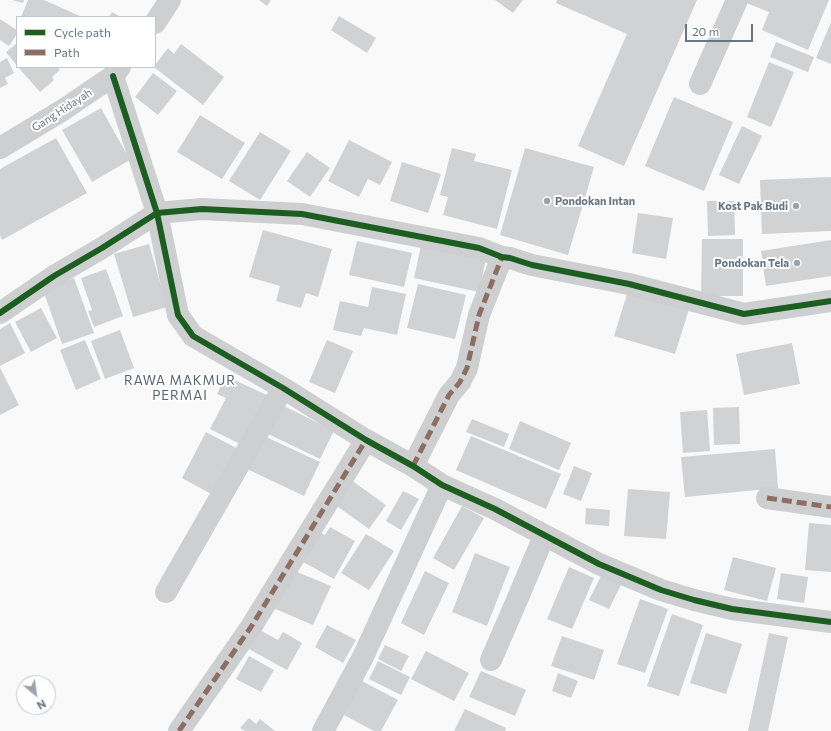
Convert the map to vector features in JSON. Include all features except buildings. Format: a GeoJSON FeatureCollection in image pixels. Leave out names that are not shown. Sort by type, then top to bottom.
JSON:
{"type":"FeatureCollection","features":[{"type":"Feature","properties":{"kind":"street"},"geometry":{"type":"LineString","coordinates":[[156,21],[170,0]]}},
{"type":"Feature","properties":{"kind":"street"},"geometry":{"type":"LineString","coordinates":[[700,84],[737,0]]}},
{"type":"Feature","properties":{"kind":"street"},"geometry":{"type":"LineString","coordinates":[[116,71],[157,213],[178,315],[192,336],[283,388],[442,485],[495,509],[599,564],[661,590],[694,600],[732,609],[831,622]]}},
{"type":"Feature","properties":{"kind":"street","name":"Gang Hidayah"},"geometry":{"type":"LineString","coordinates":[[0,148],[64,110],[116,71]]}},
{"type":"Feature","properties":{"kind":"street"},"geometry":{"type":"LineString","coordinates":[[0,313],[54,276],[157,213],[202,209],[302,214],[479,248],[502,257],[532,265],[629,284],[744,314],[831,301]]}},
{"type":"Feature","properties":{"kind":"street"},"geometry":{"type":"LineString","coordinates":[[413,466],[449,395],[460,382],[467,368],[479,315],[502,257]]}},
{"type":"Feature","properties":{"kind":"street"},"geometry":{"type":"LineString","coordinates":[[166,592],[283,388]]}},
{"type":"Feature","properties":{"kind":"street"},"geometry":{"type":"LineString","coordinates":[[179,731],[251,627],[366,440]]}},
{"type":"Feature","properties":{"kind":"street"},"geometry":{"type":"LineString","coordinates":[[324,731],[363,657],[442,485]]}},
{"type":"Feature","properties":{"kind":"street"},"geometry":{"type":"LineString","coordinates":[[767,498],[831,506]]}},
{"type":"Feature","properties":{"kind":"street"},"geometry":{"type":"LineString","coordinates":[[491,660],[544,536]]}},
{"type":"Feature","properties":{"kind":"marked path"},"geometry":{"type":"LineString","coordinates":[[413,466],[449,395],[460,382],[467,368],[479,315],[502,257]]}},
{"type":"Feature","properties":{"kind":"marked path"},"geometry":{"type":"LineString","coordinates":[[179,731],[251,627],[366,440]]}},
{"type":"Feature","properties":{"kind":"marked path"},"geometry":{"type":"LineString","coordinates":[[767,498],[831,507]]}},
{"type":"Feature","properties":{"kind":"cycle path"},"geometry":{"type":"LineString","coordinates":[[113,76],[157,213],[178,315],[193,336],[283,388],[442,485],[495,509],[599,564],[661,590],[694,600],[732,609],[831,622]]}},
{"type":"Feature","properties":{"kind":"cycle path"},"geometry":{"type":"LineString","coordinates":[[0,313],[54,276],[157,213],[202,209],[302,214],[479,248],[502,257],[532,265],[629,284],[744,314],[831,301]]}},
{"type":"Feature","properties":{"kind":"place","name":"Pondokan Intan"},"geometry":{"type":"Point","coordinates":[547,201]}},
{"type":"Feature","properties":{"kind":"place","name":"Kost Pak Budi"},"geometry":{"type":"Point","coordinates":[796,206]}},
{"type":"Feature","properties":{"kind":"place","name":"Pondokan Tela"},"geometry":{"type":"Point","coordinates":[797,263]}},
{"type":"Feature","properties":{"kind":"district","name":"RAWA MAKMUR PERMAI"},"geometry":{"type":"Point","coordinates":[180,388]}}]}
